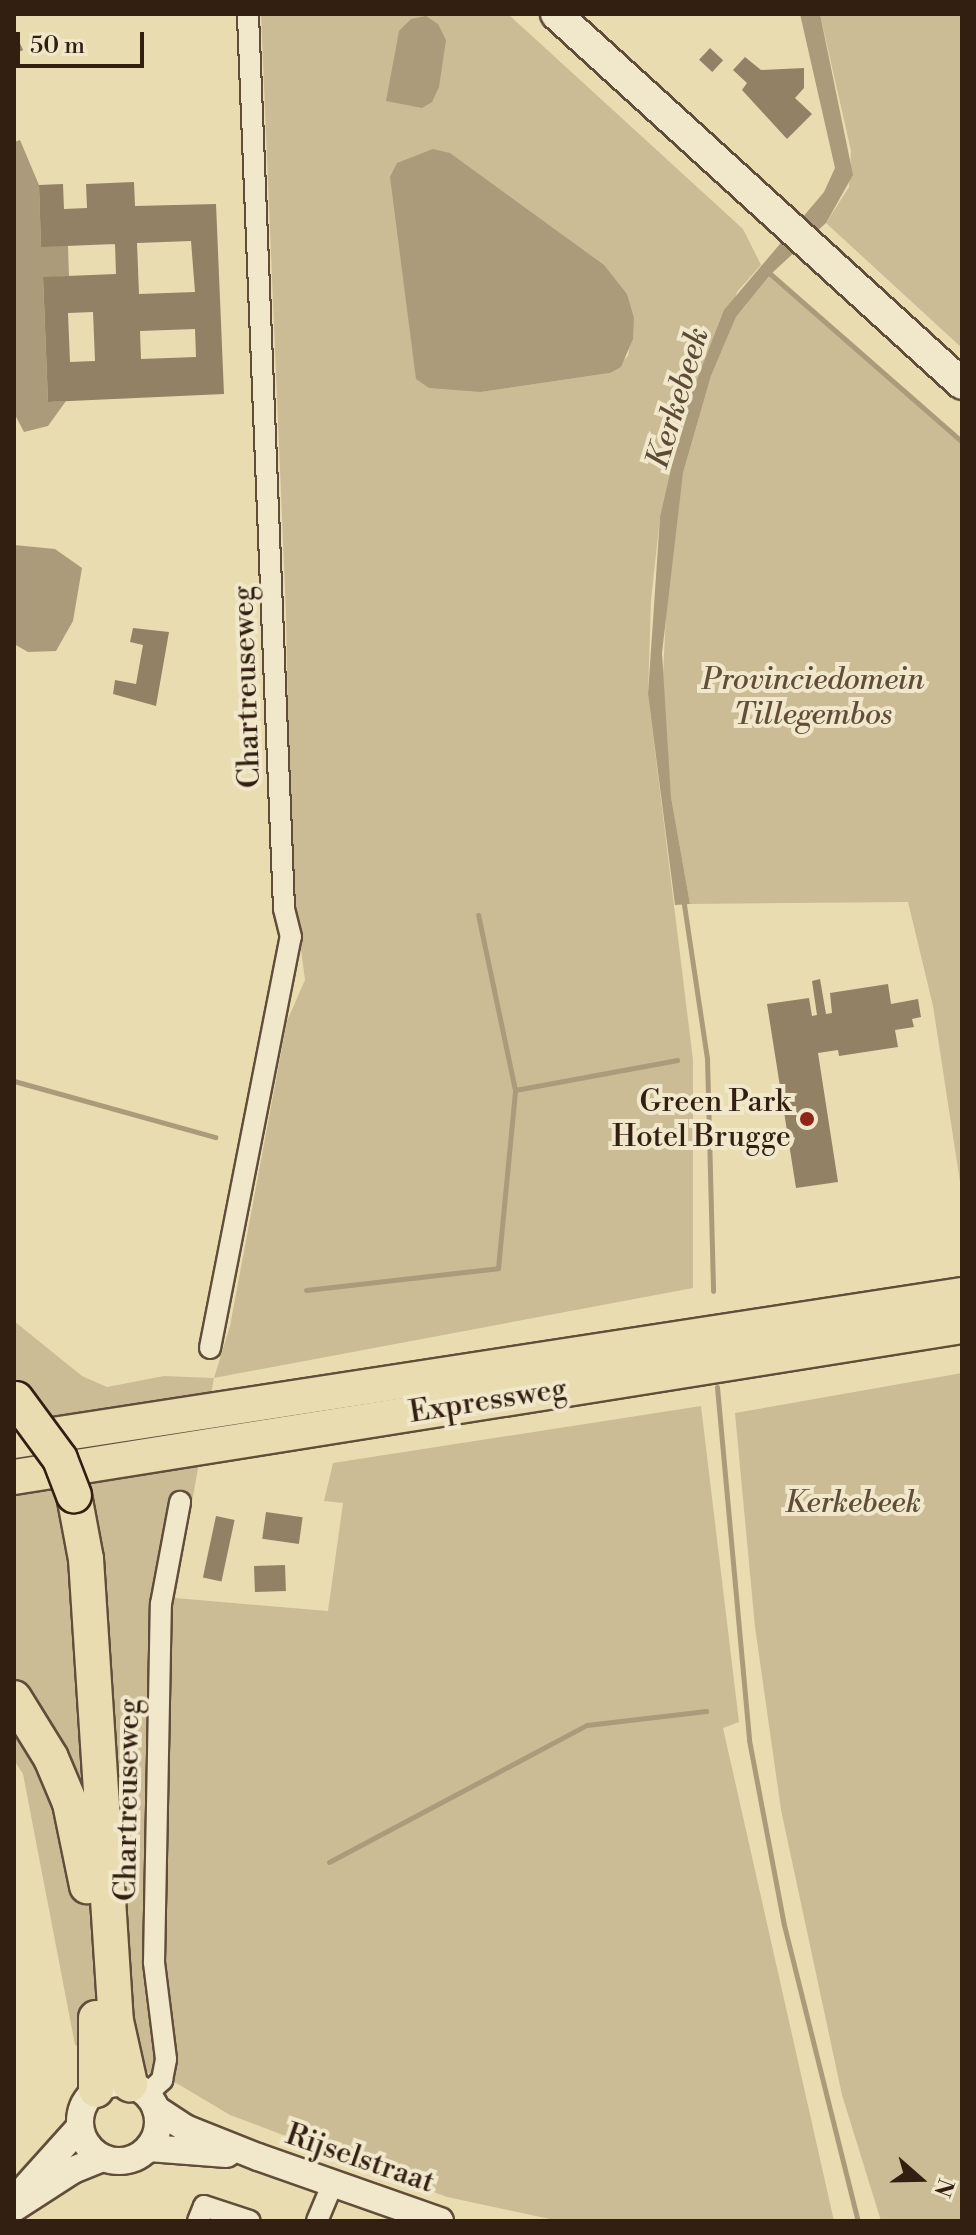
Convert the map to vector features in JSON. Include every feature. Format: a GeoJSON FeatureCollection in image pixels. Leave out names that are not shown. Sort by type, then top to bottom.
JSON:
{"type":"FeatureCollection","features":[{"type":"Feature","properties":{"kind":"highway"},"geometry":{"type":"LineString","coordinates":[[906,1302],[962,1285]]}},
{"type":"Feature","properties":{"kind":"highway","name":"Expressweg"},"geometry":{"type":"LineString","coordinates":[[14,1441],[962,1295]]}},
{"type":"Feature","properties":{"kind":"highway","name":"Expressweg"},"geometry":{"type":"LineString","coordinates":[[14,1477],[958,1328]]}},
{"type":"Feature","properties":{"kind":"highway"},"geometry":{"type":"LineString","coordinates":[[15,1398],[60,1459],[74,1495],[86,1559],[116,2021],[144,2096]]}},
{"type":"Feature","properties":{"kind":"highway"},"geometry":{"type":"LineString","coordinates":[[14,1698],[51,1758],[83,1853],[99,2058],[96,2090]]}},
{"type":"Feature","properties":{"kind":"main road"},"geometry":{"type":"LineString","coordinates":[[556,14],[962,384]]}},
{"type":"Feature","properties":{"kind":"street","name":"Chartreuseweg"},"geometry":{"type":"LineString","coordinates":[[210,1348],[291,937],[284,908],[248,14]]}},
{"type":"Feature","properties":{"kind":"street","name":"Chartreuseweg"},"geometry":{"type":"LineString","coordinates":[[144,2096],[162,2080],[166,2059],[154,1947],[161,1604],[180,1502]]}},
{"type":"Feature","properties":{"kind":"street"},"geometry":{"type":"LineString","coordinates":[[14,2199],[80,2127],[85,2103],[96,2090],[144,2096],[159,2123],[149,2148]]}},
{"type":"Feature","properties":{"kind":"street","name":"Rijselstraat"},"geometry":{"type":"LineString","coordinates":[[144,2096],[185,2128],[440,2221]]}},
{"type":"Feature","properties":{"kind":"street"},"geometry":{"type":"LineString","coordinates":[[80,2127],[92,2150],[103,2158]]}},
{"type":"Feature","properties":{"kind":"street","name":"Rijselstraat"},"geometry":{"type":"LineString","coordinates":[[14,2208],[73,2170],[103,2158],[127,2161],[149,2148],[258,2157]]}},
{"type":"Feature","properties":{"kind":"street"},"geometry":{"type":"LineString","coordinates":[[317,2221],[333,2183]]}},
{"type":"Feature","properties":{"kind":"street"},"geometry":{"type":"LineString","coordinates":[[198,2221],[204,2206],[250,2221]]}},
{"type":"Feature","properties":{"kind":"green space"},"geometry":{"type":"Polygon","coordinates":[[[261,14],[508,14],[743,229],[761,265],[737,292],[660,517],[651,601],[648,694],[693,1060],[693,1288],[214,1378],[230,1326],[287,1021],[305,980],[291,874],[286,613],[261,14]],[[634,318],[481,392],[610,373],[628,356],[634,318]]]}},
{"type":"Feature","properties":{"kind":"green space"},"geometry":{"type":"Polygon","coordinates":[[[820,14],[962,14],[962,348],[826,223],[849,187],[851,151],[820,14]]]}},
{"type":"Feature","properties":{"kind":"green space","name":"Provinciedomein Tillegembos"},"geometry":{"type":"Polygon","coordinates":[[[771,274],[962,441],[962,1195],[933,1006],[908,902],[690,904],[671,797],[662,694],[669,555],[683,473],[711,376],[736,317],[771,274]]]}},
{"type":"Feature","properties":{"kind":"green space"},"geometry":{"type":"Polygon","coordinates":[[[14,1321],[82,1376],[107,1387],[164,1376],[214,1378],[175,1598],[328,1611],[343,1503],[324,1501],[333,1463],[701,1406],[739,1722],[723,1728],[834,2221],[559,2221],[447,2197],[230,2115],[178,2084],[75,2045],[23,1774],[14,1760],[14,1321]]]}},
{"type":"Feature","properties":{"kind":"green space","name":"Kerkebeek"},"geometry":{"type":"Polygon","coordinates":[[[962,1373],[962,2221],[881,2221],[842,2095],[781,1810],[755,1627],[735,1413],[962,1373]]]}},
{"type":"Feature","properties":{"kind":"shaded area"},"geometry":{"type":"Polygon","coordinates":[[[800,14],[820,14],[853,175],[826,223],[771,274],[736,317],[711,376],[683,473],[662,653],[671,797],[690,904],[675,905],[648,694],[660,517],[684,413],[724,310],[824,192],[835,168],[800,14]]]}},
{"type":"Feature","properties":{"kind":"shaded area"},"geometry":{"type":"Polygon","coordinates":[[[426,16],[438,24],[446,40],[439,87],[432,102],[422,108],[386,101],[399,31],[411,19],[426,16]]]}},
{"type":"Feature","properties":{"kind":"shaded area"},"geometry":{"type":"Polygon","coordinates":[[[20,140],[39,185],[41,246],[68,246],[69,276],[43,278],[48,402],[66,401],[48,426],[24,432],[14,413],[14,142],[20,140]]]}},
{"type":"Feature","properties":{"kind":"shaded area"},"geometry":{"type":"Polygon","coordinates":[[[433,149],[450,153],[604,265],[627,294],[634,318],[633,339],[621,367],[610,373],[481,392],[429,388],[416,379],[390,177],[397,163],[433,149]]]}},
{"type":"Feature","properties":{"kind":"shaded area"},"geometry":{"type":"Polygon","coordinates":[[[14,545],[55,549],[82,568],[73,621],[56,651],[28,652],[14,644],[14,545]]]}},
{"type":"Feature","properties":{"kind":"building"},"geometry":{"type":"Polygon","coordinates":[[[14,30],[23,50],[14,54],[14,30]]]}},
{"type":"Feature","properties":{"kind":"building"},"geometry":{"type":"Polygon","coordinates":[[[710,48],[723,60],[712,72],[699,60],[710,48]]]}},
{"type":"Feature","properties":{"kind":"building"},"geometry":{"type":"Polygon","coordinates":[[[745,57],[761,70],[804,68],[804,88],[795,98],[812,114],[787,139],[742,90],[747,83],[733,70],[745,57]]]}},
{"type":"Feature","properties":{"kind":"building"},"geometry":{"type":"Polygon","coordinates":[[[134,182],[135,206],[216,204],[224,394],[48,402],[43,277],[116,274],[115,244],[41,247],[39,185],[63,184],[64,209],[87,208],[86,184],[134,182]],[[191,241],[137,243],[139,294],[195,292],[191,241]],[[93,312],[68,313],[70,362],[95,361],[93,312]],[[195,329],[140,331],[141,359],[196,357],[195,329]]]}},
{"type":"Feature","properties":{"kind":"building"},"geometry":{"type":"Polygon","coordinates":[[[133,628],[169,632],[156,706],[113,694],[115,680],[136,684],[143,645],[130,642],[133,628]]]}},
{"type":"Feature","properties":{"kind":"building","name":"Green Park Hotel Brugge"},"geometry":{"type":"Polygon","coordinates":[[[820,979],[826,1014],[832,1013],[830,993],[888,984],[891,1004],[918,999],[921,1017],[912,1019],[914,1027],[895,1030],[898,1047],[839,1056],[838,1050],[818,1053],[838,1182],[796,1188],[767,1004],[809,998],[812,1016],[817,1015],[812,981],[820,979]]]}},
{"type":"Feature","properties":{"kind":"building"},"geometry":{"type":"Polygon","coordinates":[[[266,1512],[303,1517],[299,1544],[262,1539],[266,1512]]]}},
{"type":"Feature","properties":{"kind":"building"},"geometry":{"type":"Polygon","coordinates":[[[216,1516],[235,1520],[221,1582],[203,1578],[216,1516]]]}},
{"type":"Feature","properties":{"kind":"building"},"geometry":{"type":"Polygon","coordinates":[[[285,1565],[286,1591],[255,1592],[254,1566],[285,1565]]]}},
{"type":"Feature","properties":{"kind":"waterway"},"geometry":{"type":"LineString","coordinates":[[767,271],[962,442]]}},
{"type":"Feature","properties":{"kind":"waterway","name":"Kerkebeek"},"geometry":{"type":"LineString","coordinates":[[683,898],[707,1058],[713,1291]]}},
{"type":"Feature","properties":{"kind":"waterway"},"geometry":{"type":"LineString","coordinates":[[306,1290],[498,1268],[515,1090],[478,915]]}},
{"type":"Feature","properties":{"kind":"waterway"},"geometry":{"type":"LineString","coordinates":[[515,1090],[677,1060]]}},
{"type":"Feature","properties":{"kind":"waterway"},"geometry":{"type":"LineString","coordinates":[[14,1081],[215,1137]]}},
{"type":"Feature","properties":{"kind":"waterway","name":"Kerkebeek"},"geometry":{"type":"LineString","coordinates":[[717,1387],[749,1740],[784,1925],[858,2221]]}},
{"type":"Feature","properties":{"kind":"waterway"},"geometry":{"type":"LineString","coordinates":[[329,1862],[587,1725],[706,1711]]}},
{"type":"Feature","properties":{"kind":"place","name":"Green Park Hotel Brugge"},"geometry":{"type":"Point","coordinates":[807,1119]}}]}
